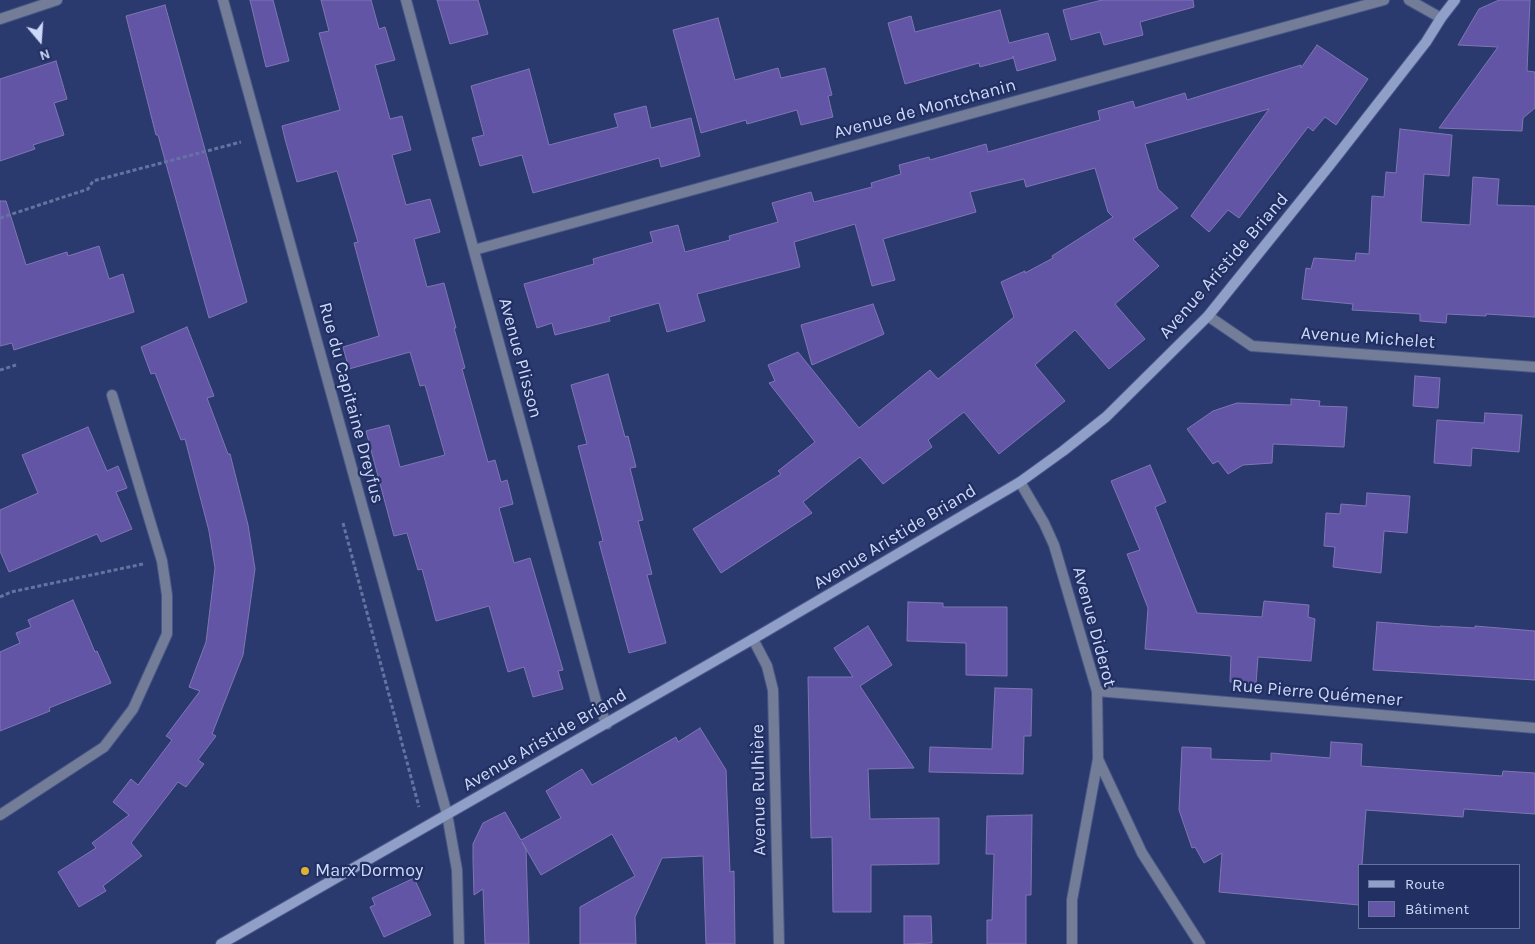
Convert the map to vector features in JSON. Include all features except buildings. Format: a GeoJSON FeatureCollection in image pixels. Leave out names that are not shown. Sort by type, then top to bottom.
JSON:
{"type":"FeatureCollection","features":[{"type":"Feature","properties":{"kind":"street"},"geometry":{"type":"LineString","coordinates":[[0,19],[57,0]]}},
{"type":"Feature","properties":{"kind":"street","name":"Rue du Capitaine Dreyfus"},"geometry":{"type":"LineString","coordinates":[[223,0],[447,814],[457,870],[459,944]]}},
{"type":"Feature","properties":{"kind":"street","name":"Avenue Plisson"},"geometry":{"type":"LineString","coordinates":[[406,0],[596,701],[607,724]]}},
{"type":"Feature","properties":{"kind":"street","name":"Avenue de Montchanin"},"geometry":{"type":"LineString","coordinates":[[474,250],[1384,0]]}},
{"type":"Feature","properties":{"kind":"street"},"geometry":{"type":"LineString","coordinates":[[1409,0],[1441,18]]}},
{"type":"Feature","properties":{"kind":"street","name":"Avenue Aristide Briand"},"geometry":{"type":"LineString","coordinates":[[221,944],[753,639],[1020,482],[1063,451],[1106,417],[1208,316],[1408,66],[1455,0]]}},
{"type":"Feature","properties":{"kind":"street","name":"Avenue Michelet"},"geometry":{"type":"LineString","coordinates":[[1208,316],[1252,346],[1535,367]]}},
{"type":"Feature","properties":{"kind":"street"},"geometry":{"type":"LineString","coordinates":[[0,815],[104,747],[133,709],[167,634],[167,595],[162,560],[112,395]]}},
{"type":"Feature","properties":{"kind":"street","name":"Avenue Diderot"},"geometry":{"type":"LineString","coordinates":[[1020,482],[1044,523],[1054,545],[1097,691],[1098,759],[1142,854],[1200,944]]}},
{"type":"Feature","properties":{"kind":"street","name":"Avenue Rulhière"},"geometry":{"type":"LineString","coordinates":[[753,639],[767,666],[773,690],[780,944]]}},
{"type":"Feature","properties":{"kind":"street","name":"Rue Pierre Quémener"},"geometry":{"type":"LineString","coordinates":[[1097,691],[1535,728]]}},
{"type":"Feature","properties":{"kind":"street"},"geometry":{"type":"LineString","coordinates":[[1072,944],[1072,900],[1098,759]]}},
{"type":"Feature","properties":{"kind":"path"},"geometry":{"type":"LineString","coordinates":[[0,218],[88,189],[93,181],[260,137]]}},
{"type":"Feature","properties":{"kind":"path"},"geometry":{"type":"LineString","coordinates":[[0,370],[16,365]]}},
{"type":"Feature","properties":{"kind":"path"},"geometry":{"type":"LineString","coordinates":[[0,597],[11,592],[162,560]]}},
{"type":"Feature","properties":{"kind":"place","name":"Marx Dormoy"},"geometry":{"type":"Point","coordinates":[305,871]}}]}
